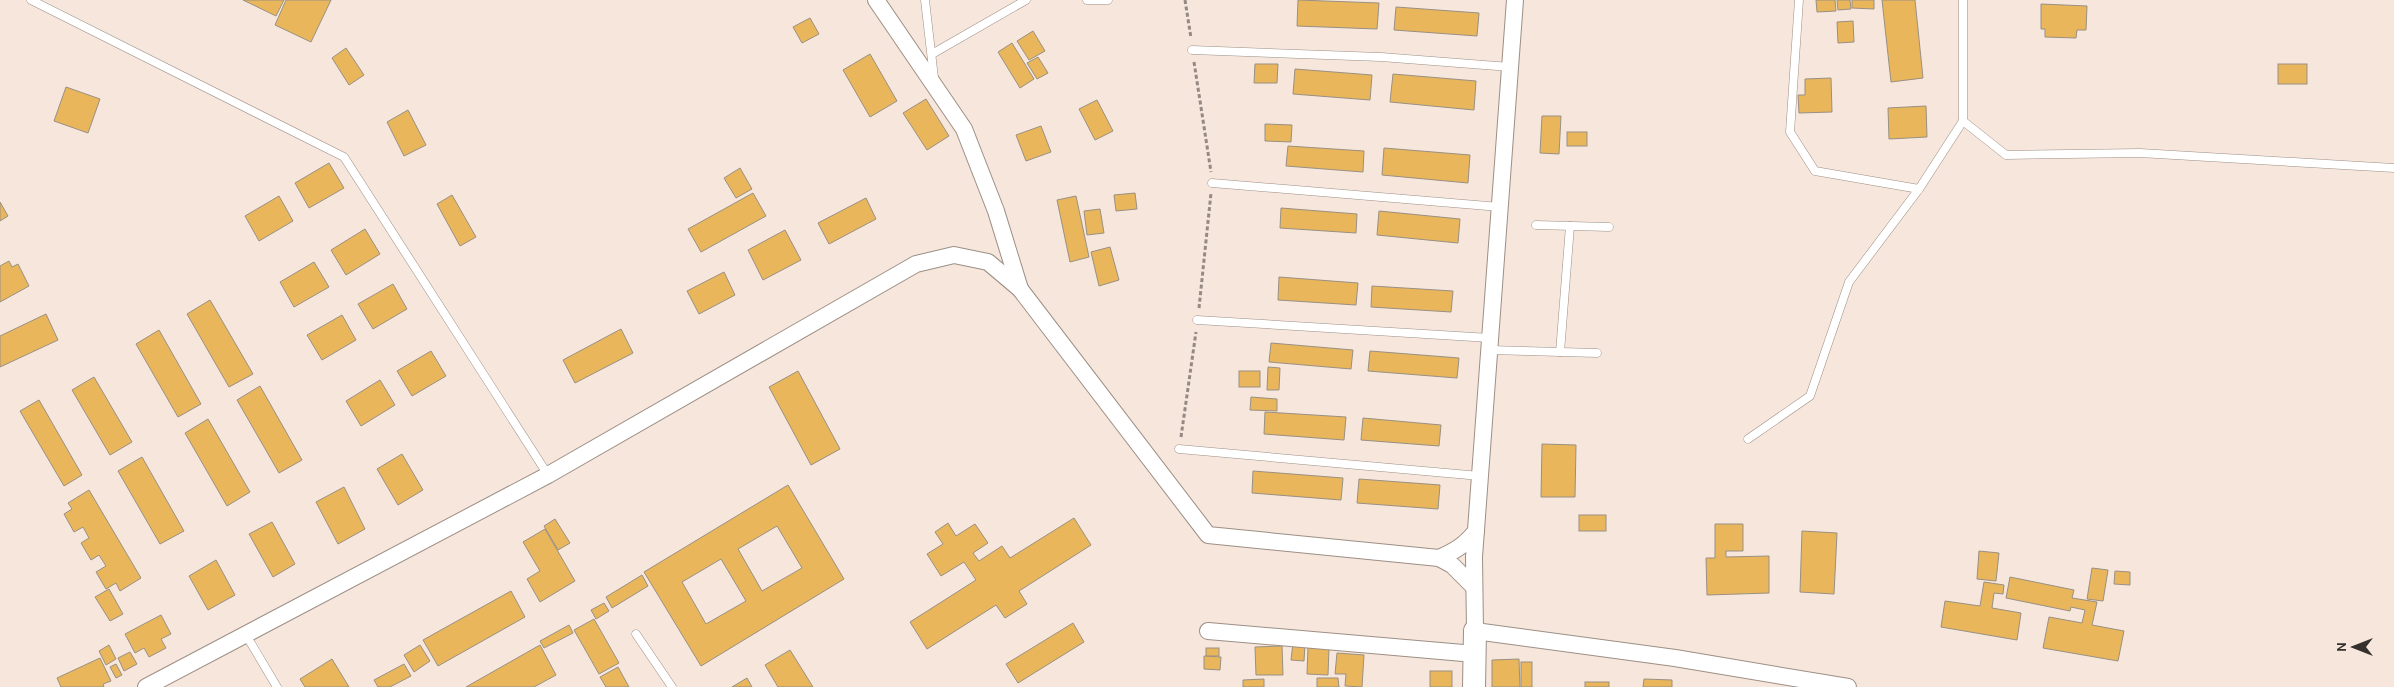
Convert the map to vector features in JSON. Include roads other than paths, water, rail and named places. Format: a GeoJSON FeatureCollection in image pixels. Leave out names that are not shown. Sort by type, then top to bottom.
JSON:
{"type":"FeatureCollection","features":[{"type":"Feature","properties":{"kind":"main road"},"geometry":{"type":"LineString","coordinates":[[1474,687],[1475,631]]}},
{"type":"Feature","properties":{"kind":"street"},"geometry":{"type":"LineString","coordinates":[[876,0],[964,129],[996,211],[1020,289]]}},
{"type":"Feature","properties":{"kind":"street"},"geometry":{"type":"LineString","coordinates":[[1515,0],[1476,531],[1475,631],[1675,658],[1848,687]]}},
{"type":"Feature","properties":{"kind":"street"},"geometry":{"type":"LineString","coordinates":[[146,687],[548,476],[916,264],[954,255],[988,262],[1020,289],[1208,535],[1439,558],[1452,565],[1474,587]]}},
{"type":"Feature","properties":{"kind":"street"},"geometry":{"type":"LineString","coordinates":[[1439,558],[1456,551],[1466,544],[1476,531]]}},
{"type":"Feature","properties":{"kind":"street"},"geometry":{"type":"LineString","coordinates":[[1208,631],[1475,654]]}},
{"type":"Feature","properties":{"kind":"lane"},"geometry":{"type":"LineString","coordinates":[[31,0],[344,158],[548,476]]}},
{"type":"Feature","properties":{"kind":"lane"},"geometry":{"type":"LineString","coordinates":[[925,0],[936,88]]}},
{"type":"Feature","properties":{"kind":"lane"},"geometry":{"type":"LineString","coordinates":[[932,54],[1026,0]]}},
{"type":"Feature","properties":{"kind":"lane"},"geometry":{"type":"LineString","coordinates":[[1087,0],[1108,0]]}},
{"type":"Feature","properties":{"kind":"lane"},"geometry":{"type":"LineString","coordinates":[[1799,0],[1790,132],[1815,171],[1919,188]]}},
{"type":"Feature","properties":{"kind":"lane"},"geometry":{"type":"LineString","coordinates":[[1748,439],[1810,396],[1849,282],[1919,188],[1963,121],[1963,0]]}},
{"type":"Feature","properties":{"kind":"lane"},"geometry":{"type":"LineString","coordinates":[[1192,50],[1381,56],[1510,67]]}},
{"type":"Feature","properties":{"kind":"lane"},"geometry":{"type":"LineString","coordinates":[[1963,121],[2006,155],[2140,153],[2394,168]]}},
{"type":"Feature","properties":{"kind":"lane"},"geometry":{"type":"LineString","coordinates":[[1212,183],[1500,207]]}},
{"type":"Feature","properties":{"kind":"lane"},"geometry":{"type":"LineString","coordinates":[[1536,225],[1609,227]]}},
{"type":"Feature","properties":{"kind":"lane"},"geometry":{"type":"LineString","coordinates":[[1560,352],[1570,226]]}},
{"type":"Feature","properties":{"kind":"lane"},"geometry":{"type":"LineString","coordinates":[[1197,320],[1490,344],[1560,352],[1597,353]]}},
{"type":"Feature","properties":{"kind":"lane"},"geometry":{"type":"LineString","coordinates":[[1179,449],[1480,476]]}},
{"type":"Feature","properties":{"kind":"lane"},"geometry":{"type":"LineString","coordinates":[[636,634],[672,687]]}},
{"type":"Feature","properties":{"kind":"lane"},"geometry":{"type":"LineString","coordinates":[[246,635],[277,687]]}}]}
